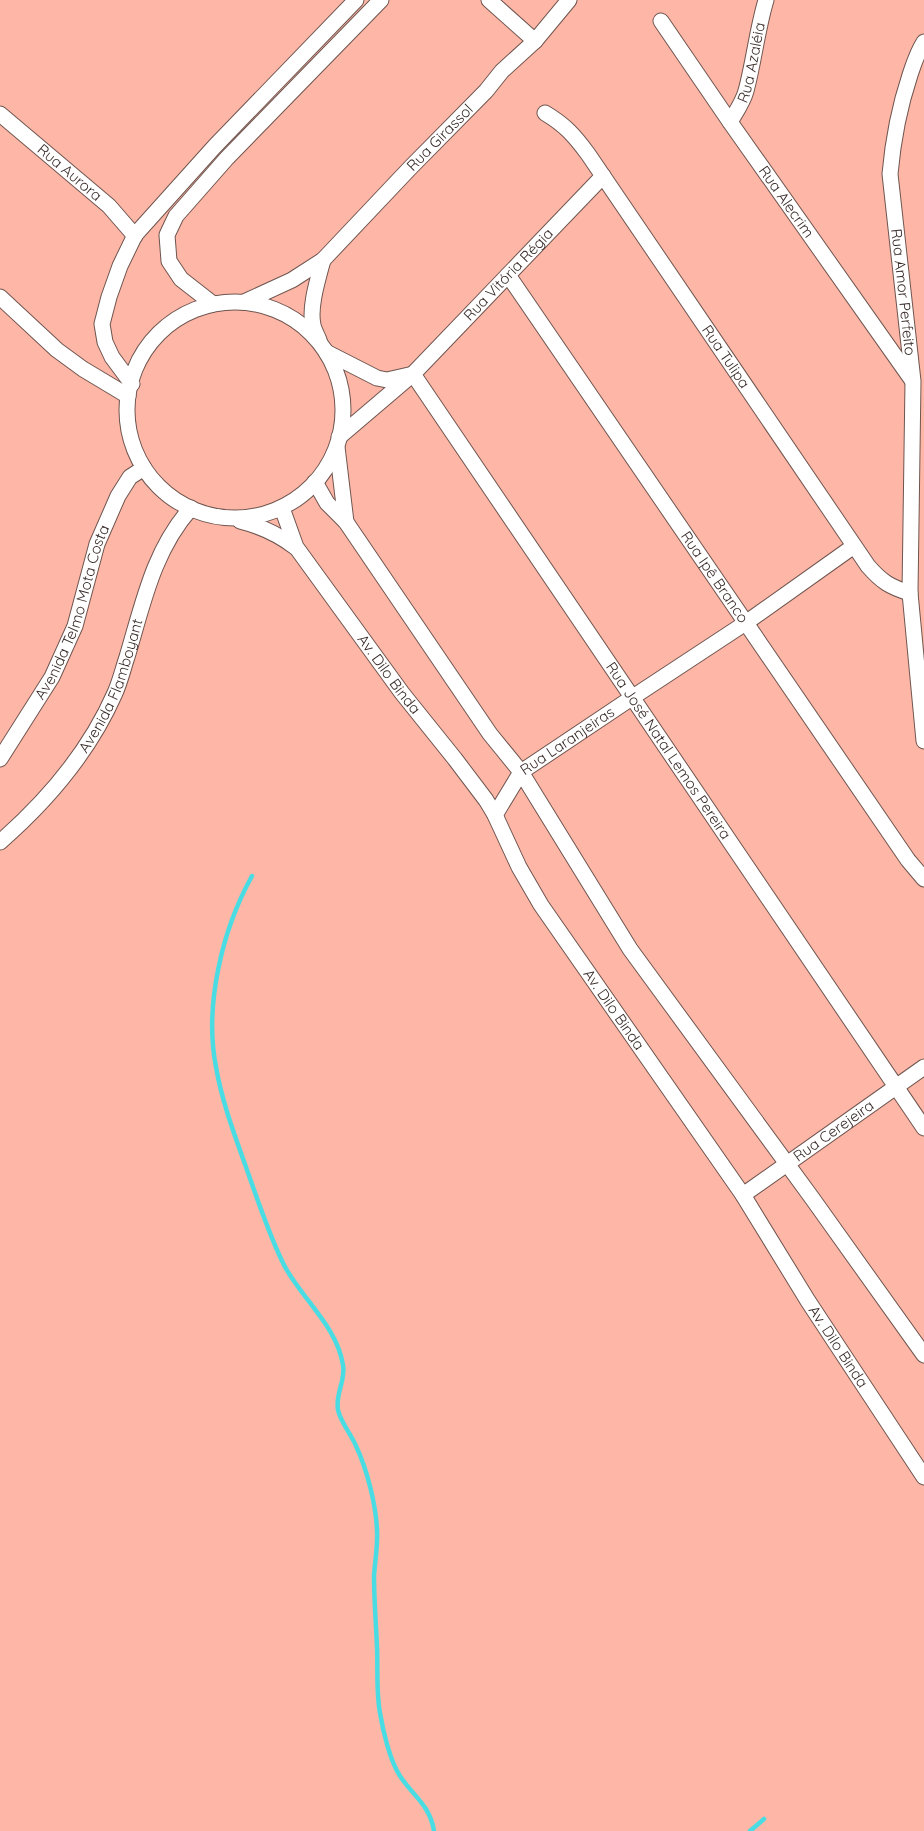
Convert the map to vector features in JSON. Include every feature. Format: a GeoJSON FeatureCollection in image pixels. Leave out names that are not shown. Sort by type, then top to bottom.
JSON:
{"type":"FeatureCollection","features":[{"type":"Feature","properties":{"kind":"street"},"geometry":{"type":"LineString","coordinates":[[130,390],[105,342],[102,324],[120,266],[135,236],[215,146],[356,0]]}},
{"type":"Feature","properties":{"kind":"street"},"geometry":{"type":"LineString","coordinates":[[213,304],[182,279],[169,261],[167,236],[176,216],[227,158],[381,0]]}},
{"type":"Feature","properties":{"kind":"street"},"geometry":{"type":"LineString","coordinates":[[488,0],[535,41]]}},
{"type":"Feature","properties":{"kind":"street","name":"Rua Girassol"},"geometry":{"type":"LineString","coordinates":[[243,302],[292,280],[322,260],[486,91],[502,71],[535,41],[569,0]]}},
{"type":"Feature","properties":{"kind":"street","name":"Rua Azaléia"},"geometry":{"type":"LineString","coordinates":[[730,122],[746,92],[759,22],[766,0]]}},
{"type":"Feature","properties":{"kind":"street","name":"Rua Alecrim"},"geometry":{"type":"LineString","coordinates":[[661,21],[913,381]]}},
{"type":"Feature","properties":{"kind":"street","name":"Rua Amor Perfeito"},"geometry":{"type":"LineString","coordinates":[[924,42],[918,51],[901,102],[893,142],[890,174],[913,381],[910,593],[924,741]]}},
{"type":"Feature","properties":{"kind":"street","name":"Rua Tulipa"},"geometry":{"type":"LineString","coordinates":[[545,113],[563,124],[573,134],[603,176],[854,546],[880,580],[910,593]]}},
{"type":"Feature","properties":{"kind":"street","name":"Rua Aurora"},"geometry":{"type":"LineString","coordinates":[[0,114],[109,206],[135,236]]}},
{"type":"Feature","properties":{"kind":"street","name":"Rua Vitória Régia"},"geometry":{"type":"LineString","coordinates":[[338,440],[413,374],[603,176]]}},
{"type":"Feature","properties":{"kind":"street"},"geometry":{"type":"LineString","coordinates":[[229,518],[260,515],[282,508],[302,494],[315,482],[331,458],[338,440],[343,404],[341,388],[336,372],[312,324],[315,293],[322,260]]}},
{"type":"Feature","properties":{"kind":"street","name":"Rua Ipê Branco"},"geometry":{"type":"LineString","coordinates":[[508,275],[903,852],[924,879]]}},
{"type":"Feature","properties":{"kind":"street"},"geometry":{"type":"LineString","coordinates":[[0,297],[57,350],[83,369],[130,390]]}},
{"type":"Feature","properties":{"kind":"street"},"geometry":{"type":"LineString","coordinates":[[296,547],[284,538],[256,525],[214,516],[191,508],[171,497],[160,488],[144,468],[134,449],[130,434],[128,419],[130,390],[140,358],[159,334],[184,315],[213,304],[243,302],[272,308],[286,315],[310,332],[323,348],[376,378],[387,380],[413,374]]}},
{"type":"Feature","properties":{"kind":"street","name":"Rua José Natal Lemos Pereira"},"geometry":{"type":"LineString","coordinates":[[413,374],[924,1128]]}},
{"type":"Feature","properties":{"kind":"street"},"geometry":{"type":"LineString","coordinates":[[338,440],[346,522]]}},
{"type":"Feature","properties":{"kind":"street","name":"Avenida Telmo Mota Costa"},"geometry":{"type":"LineString","coordinates":[[0,760],[52,677],[75,626],[97,544],[118,496],[130,477],[144,468]]}},
{"type":"Feature","properties":{"kind":"street"},"geometry":{"type":"LineString","coordinates":[[315,482],[327,503],[346,522],[490,734],[521,772],[630,949],[924,1355]]}},
{"type":"Feature","properties":{"kind":"street","name":"Avenida Flamboyant"},"geometry":{"type":"LineString","coordinates":[[0,842],[27,819],[82,752],[115,692],[153,569],[178,523],[191,508]]}},
{"type":"Feature","properties":{"kind":"street"},"geometry":{"type":"LineString","coordinates":[[282,508],[296,547]]}},
{"type":"Feature","properties":{"kind":"street","name":"Rua Laranjeiras"},"geometry":{"type":"LineString","coordinates":[[495,814],[521,772],[632,696],[747,622],[854,546]]}},
{"type":"Feature","properties":{"kind":"street","name":"Av. Dilo Binda"},"geometry":{"type":"LineString","coordinates":[[296,547],[402,693],[455,759],[495,814],[519,867],[540,905],[743,1195],[808,1301],[924,1477]]}},
{"type":"Feature","properties":{"kind":"street","name":"Rua Cerejeira"},"geometry":{"type":"LineString","coordinates":[[743,1195],[924,1067]]}},
{"type":"Feature","properties":{"kind":"shaded area"},"geometry":{"type":"Polygon","coordinates":[[[0,0],[924,0],[924,1831],[0,1831],[0,0]]]}},
{"type":"Feature","properties":{"kind":"waterway"},"geometry":{"type":"LineString","coordinates":[[252,876],[232,920],[218,969],[212,1019],[216,1067],[229,1119],[273,1242],[291,1277],[334,1338],[343,1365],[344,1371],[337,1404],[338,1410],[364,1465],[373,1498],[376,1520],[377,1541],[374,1585],[378,1696],[381,1720],[387,1746],[396,1770],[425,1807],[434,1831]]}},
{"type":"Feature","properties":{"kind":"waterway"},"geometry":{"type":"LineString","coordinates":[[750,1831],[764,1819]]}}]}
